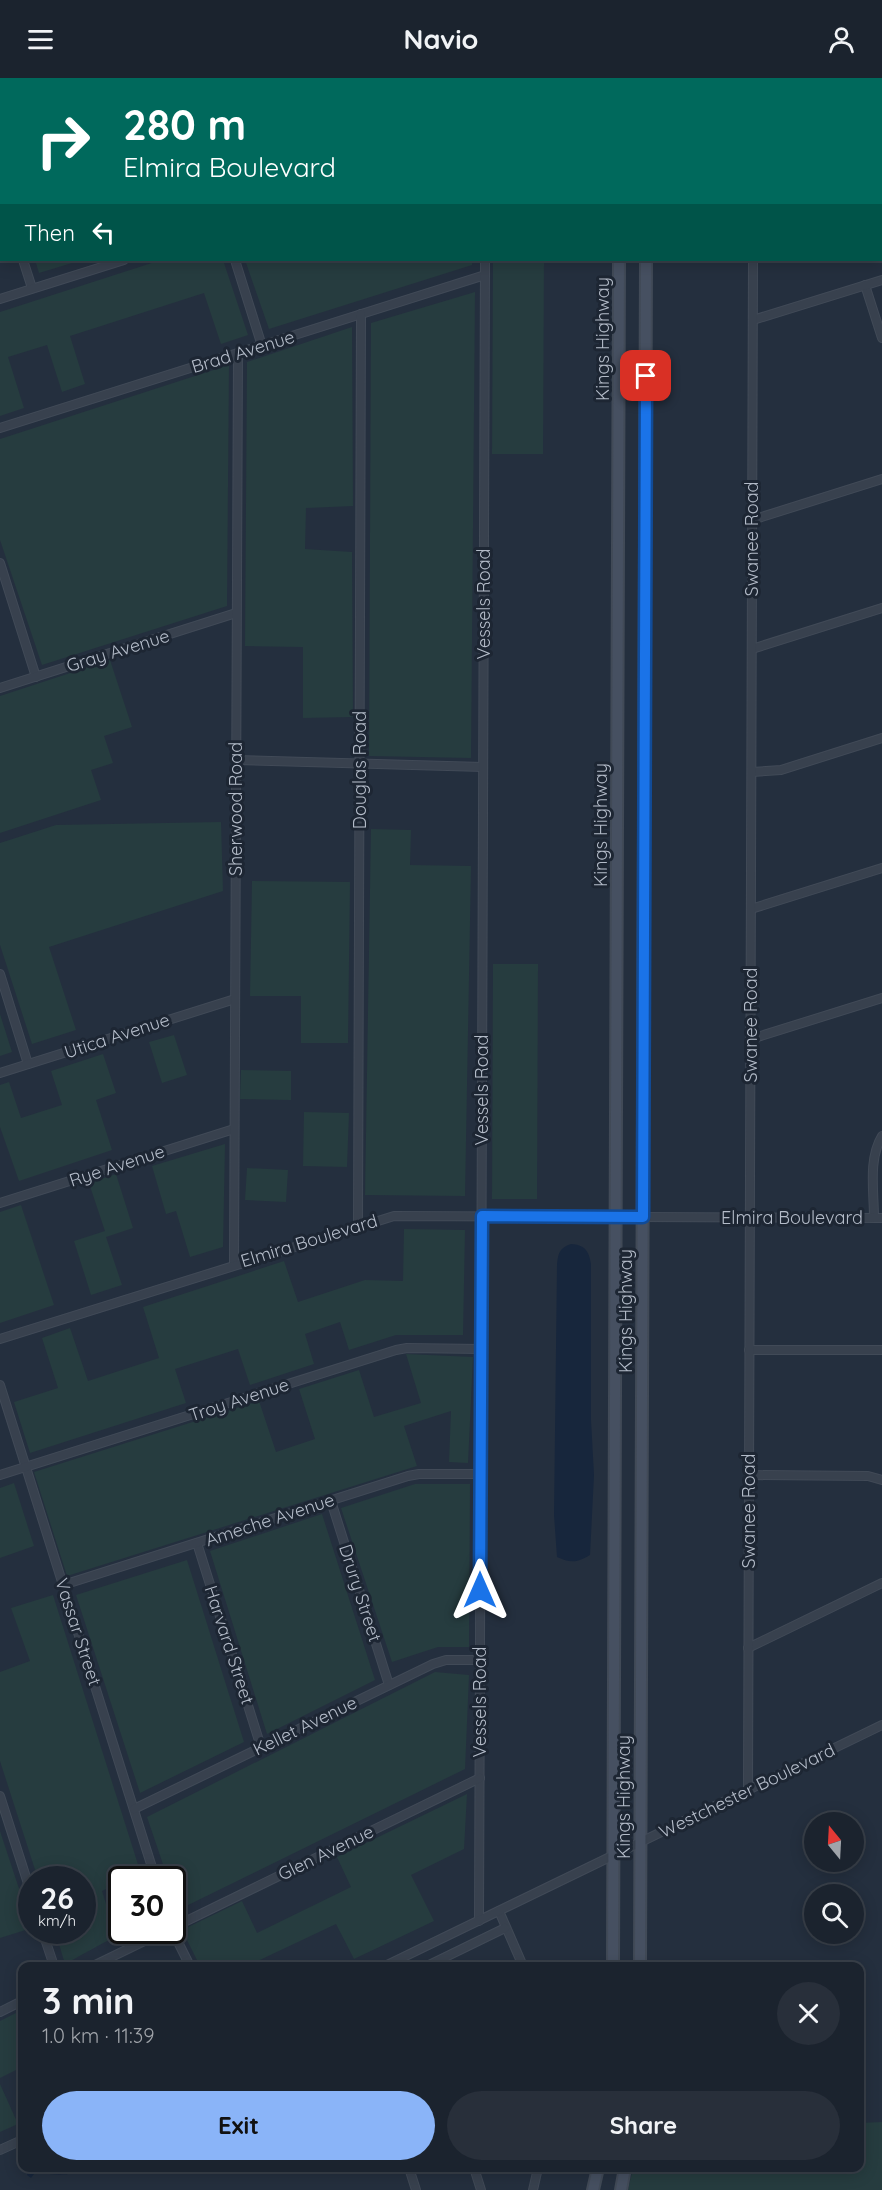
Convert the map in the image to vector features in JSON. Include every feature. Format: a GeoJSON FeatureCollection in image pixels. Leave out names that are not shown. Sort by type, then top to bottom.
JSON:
{"type":"FeatureCollection","features":[{"type":"Feature","properties":{"kind":"main road","name":"Kings Highway"},"geometry":{"type":"LineString","coordinates":[[613,1962],[619,261]]}},
{"type":"Feature","properties":{"kind":"main road","name":"Kings Highway"},"geometry":{"type":"LineString","coordinates":[[640,1962],[646,261]]}},
{"type":"Feature","properties":{"kind":"main road"},"geometry":{"type":"LineString","coordinates":[[593,2190],[597,2172]]}},
{"type":"Feature","properties":{"kind":"main road"},"geometry":{"type":"LineString","coordinates":[[621,2190],[624,2172]]}},
{"type":"Feature","properties":{"kind":"street"},"geometry":{"type":"LineString","coordinates":[[23,261],[32,288]]}},
{"type":"Feature","properties":{"kind":"street"},"geometry":{"type":"LineString","coordinates":[[0,299],[121,261]]}},
{"type":"Feature","properties":{"kind":"street"},"geometry":{"type":"LineString","coordinates":[[235,261],[262,346]]}},
{"type":"Feature","properties":{"kind":"street","name":"Vessels Road"},"geometry":{"type":"LineString","coordinates":[[479,1921],[485,261]]}},
{"type":"Feature","properties":{"kind":"street","name":"Swanee Road"},"geometry":{"type":"LineString","coordinates":[[748,1790],[753,261]]}},
{"type":"Feature","properties":{"kind":"street","name":"Brad Avenue"},"geometry":{"type":"LineString","coordinates":[[0,428],[485,275]]}},
{"type":"Feature","properties":{"kind":"street"},"geometry":{"type":"LineString","coordinates":[[753,320],[882,280]]}},
{"type":"Feature","properties":{"kind":"street"},"geometry":{"type":"LineString","coordinates":[[865,285],[882,338]]}},
{"type":"Feature","properties":{"kind":"street","name":"Douglas Road"},"geometry":{"type":"LineString","coordinates":[[358,1226],[361,314]]}},
{"type":"Feature","properties":{"kind":"street","name":"Sherwood Road"},"geometry":{"type":"LineString","coordinates":[[234,1265],[237,353]]}},
{"type":"Feature","properties":{"kind":"street"},"geometry":{"type":"LineString","coordinates":[[752,520],[882,479]]}},
{"type":"Feature","properties":{"kind":"street"},"geometry":{"type":"LineString","coordinates":[[0,563],[36,676]]}},
{"type":"Feature","properties":{"kind":"street"},"geometry":{"type":"LineString","coordinates":[[752,650],[882,608]]}},
{"type":"Feature","properties":{"kind":"street","name":"Gray Avenue"},"geometry":{"type":"LineString","coordinates":[[0,688],[236,613]]}},
{"type":"Feature","properties":{"kind":"street"},"geometry":{"type":"LineString","coordinates":[[752,772],[781,770],[882,738]]}},
{"type":"Feature","properties":{"kind":"street"},"geometry":{"type":"LineString","coordinates":[[236,760],[483,767]]}},
{"type":"Feature","properties":{"kind":"street"},"geometry":{"type":"LineString","coordinates":[[751,909],[882,868]]}},
{"type":"Feature","properties":{"kind":"street"},"geometry":{"type":"LineString","coordinates":[[0,974],[28,1064]]}},
{"type":"Feature","properties":{"kind":"street"},"geometry":{"type":"LineString","coordinates":[[750,1039],[882,998]]}},
{"type":"Feature","properties":{"kind":"street","name":"Utica Avenue"},"geometry":{"type":"LineString","coordinates":[[0,1073],[235,999]]}},
{"type":"Feature","properties":{"kind":"street","name":"Rye Avenue"},"geometry":{"type":"LineString","coordinates":[[0,1203],[234,1129]]}},
{"type":"Feature","properties":{"kind":"street"},"geometry":{"type":"LineString","coordinates":[[878,1218],[874,1159],[877,1144],[882,1136]]}},
{"type":"Feature","properties":{"kind":"street","name":"Elmira Boulevard"},"geometry":{"type":"LineString","coordinates":[[0,1339],[394,1216],[878,1218]]}},
{"type":"Feature","properties":{"kind":"street","name":"Troy Avenue"},"geometry":{"type":"LineString","coordinates":[[0,1475],[396,1350],[407,1348],[481,1349]]}},
{"type":"Feature","properties":{"kind":"street"},"geometry":{"type":"LineString","coordinates":[[749,1350],[882,1350]]}},
{"type":"Feature","properties":{"kind":"street","name":"Vassar Street"},"geometry":{"type":"LineString","coordinates":[[0,1385],[152,1866]]}},
{"type":"Feature","properties":{"kind":"street","name":"Ameche Avenue"},"geometry":{"type":"LineString","coordinates":[[63,1585],[408,1476],[481,1474]]}},
{"type":"Feature","properties":{"kind":"street"},"geometry":{"type":"LineString","coordinates":[[749,1475],[868,1476],[882,1480]]}},
{"type":"Feature","properties":{"kind":"street","name":"Drury Street"},"geometry":{"type":"LineString","coordinates":[[331,1501],[389,1685]]}},
{"type":"Feature","properties":{"kind":"street","name":"Harvard Street"},"geometry":{"type":"LineString","coordinates":[[197,1543],[261,1747]]}},
{"type":"Feature","properties":{"kind":"street"},"geometry":{"type":"LineString","coordinates":[[748,1648],[882,1583]]}},
{"type":"Feature","properties":{"kind":"street","name":"Kellet Avenue"},"geometry":{"type":"LineString","coordinates":[[134,1809],[439,1662],[480,1660]]}},
{"type":"Feature","properties":{"kind":"street","name":"Westchester Boulevard"},"geometry":{"type":"LineString","coordinates":[[393,1962],[882,1725]]}},
{"type":"Feature","properties":{"kind":"street","name":"Glen Avenue"},"geometry":{"type":"LineString","coordinates":[[186,1922],[480,1778]]}},
{"type":"Feature","properties":{"kind":"street"},"geometry":{"type":"LineString","coordinates":[[0,1796],[22,1866]]}},
{"type":"Feature","properties":{"kind":"street"},"geometry":{"type":"LineString","coordinates":[[499,1911],[521,1962]]}},
{"type":"Feature","properties":{"kind":"street"},"geometry":{"type":"LineString","coordinates":[[435,1962],[506,1928]]}},
{"type":"Feature","properties":{"kind":"street"},"geometry":{"type":"LineString","coordinates":[[47,1944],[53,1962]]}},
{"type":"Feature","properties":{"kind":"street"},"geometry":{"type":"LineString","coordinates":[[101,1962],[138,1944]]}},
{"type":"Feature","properties":{"kind":"street"},"geometry":{"type":"LineString","coordinates":[[179,1944],[188,1962]]}},
{"type":"Feature","properties":{"kind":"street"},"geometry":{"type":"LineString","coordinates":[[0,2012],[18,2003]]}},
{"type":"Feature","properties":{"kind":"street"},"geometry":{"type":"LineString","coordinates":[[0,2151],[18,2142]]}},
{"type":"Feature","properties":{"kind":"street"},"geometry":{"type":"LineString","coordinates":[[410,2172],[416,2190]]}},
{"type":"Feature","properties":{"kind":"street"},"geometry":{"type":"LineString","coordinates":[[475,2172],[481,2190]]}},
{"type":"Feature","properties":{"kind":"street"},"geometry":{"type":"LineString","coordinates":[[533,2190],[537,2172]]}},
{"type":"Feature","properties":{"kind":"green space"},"geometry":{"type":"Polygon","coordinates":[[[35,261],[79,261],[39,273],[35,261]]]}},
{"type":"Feature","properties":{"kind":"green space"},"geometry":{"type":"Polygon","coordinates":[[[158,261],[223,261],[248,335],[221,344],[204,293],[70,336],[85,384],[62,392],[47,345],[8,357],[24,408],[0,416],[0,312],[158,261]]]}},
{"type":"Feature","properties":{"kind":"green space"},"geometry":{"type":"Polygon","coordinates":[[[245,261],[473,261],[472,265],[269,329],[245,261]]]}},
{"type":"Feature","properties":{"kind":"green space"},"geometry":{"type":"Polygon","coordinates":[[[493,261],[544,261],[543,454],[492,454],[493,261]]]}},
{"type":"Feature","properties":{"kind":"green space"},"geometry":{"type":"Polygon","coordinates":[[[475,292],[471,758],[369,756],[371,323],[475,292]]]}},
{"type":"Feature","properties":{"kind":"green space"},"geometry":{"type":"Polygon","coordinates":[[[352,327],[353,506],[306,508],[305,549],[352,552],[353,717],[303,718],[303,647],[245,646],[247,362],[352,327]]]}},
{"type":"Feature","properties":{"kind":"green space"},"geometry":{"type":"Polygon","coordinates":[[[229,365],[227,606],[42,665],[0,540],[0,439],[229,365]]]}},
{"type":"Feature","properties":{"kind":"green space"},"geometry":{"type":"Polygon","coordinates":[[[110,660],[132,727],[104,736],[113,763],[91,770],[101,800],[0,833],[0,696],[110,660]]]}},
{"type":"Feature","properties":{"kind":"green space"},"geometry":{"type":"Polygon","coordinates":[[[221,822],[223,891],[49,947],[76,1030],[32,1044],[0,945],[0,843],[56,825],[221,822]]]}},
{"type":"Feature","properties":{"kind":"green space"},"geometry":{"type":"Polygon","coordinates":[[[371,829],[411,830],[410,865],[471,866],[465,1196],[365,1195],[371,829]]]}},
{"type":"Feature","properties":{"kind":"green space"},"geometry":{"type":"Polygon","coordinates":[[[252,881],[350,882],[348,1043],[301,1043],[301,996],[250,996],[252,881]]]}},
{"type":"Feature","properties":{"kind":"green space"},"geometry":{"type":"Polygon","coordinates":[[[493,964],[538,964],[537,1199],[492,1199],[493,964]]]}},
{"type":"Feature","properties":{"kind":"green space"},"geometry":{"type":"Polygon","coordinates":[[[0,1014],[12,1052],[0,1056],[0,1014]]]}},
{"type":"Feature","properties":{"kind":"green space"},"geometry":{"type":"Polygon","coordinates":[[[174,1035],[187,1075],[162,1083],[149,1042],[174,1035]]]}},
{"type":"Feature","properties":{"kind":"green space"},"geometry":{"type":"Polygon","coordinates":[[[103,1054],[116,1093],[96,1100],[112,1150],[19,1181],[0,1127],[0,1085],[9,1082],[21,1118],[62,1105],[51,1071],[103,1054]]]}},
{"type":"Feature","properties":{"kind":"green space"},"geometry":{"type":"Polygon","coordinates":[[[241,1070],[291,1071],[291,1100],[240,1099],[241,1070]]]}},
{"type":"Feature","properties":{"kind":"green space"},"geometry":{"type":"Polygon","coordinates":[[[304,1112],[349,1113],[347,1167],[303,1166],[304,1112]]]}},
{"type":"Feature","properties":{"kind":"green space"},"geometry":{"type":"Polygon","coordinates":[[[225,1144],[223,1247],[190,1257],[176,1211],[166,1214],[152,1166],[225,1144]]]}},
{"type":"Feature","properties":{"kind":"green space"},"geometry":{"type":"Polygon","coordinates":[[[247,1168],[288,1170],[286,1202],[245,1200],[247,1168]]]}},
{"type":"Feature","properties":{"kind":"green space"},"geometry":{"type":"Polygon","coordinates":[[[116,1174],[133,1228],[106,1237],[122,1285],[91,1295],[74,1241],[105,1231],[89,1183],[116,1174]]]}},
{"type":"Feature","properties":{"kind":"green space"},"geometry":{"type":"Polygon","coordinates":[[[21,1205],[54,1305],[0,1323],[0,1212],[21,1205]]]}},
{"type":"Feature","properties":{"kind":"green space"},"geometry":{"type":"Polygon","coordinates":[[[404,1229],[465,1230],[463,1335],[396,1335],[349,1350],[340,1322],[305,1334],[314,1364],[250,1385],[238,1349],[175,1369],[186,1403],[30,1453],[14,1402],[58,1388],[42,1338],[70,1328],[88,1381],[159,1358],[143,1307],[284,1261],[298,1302],[365,1280],[403,1281],[404,1229]]]}},
{"type":"Feature","properties":{"kind":"green space"},"geometry":{"type":"Polygon","coordinates":[[[406,1354],[473,1357],[468,1463],[449,1462],[451,1411],[404,1426],[417,1466],[67,1576],[34,1472],[259,1401],[276,1452],[315,1439],[299,1389],[359,1370],[374,1417],[421,1403],[406,1354]]]}},
{"type":"Feature","properties":{"kind":"green space"},"geometry":{"type":"Polygon","coordinates":[[[14,1483],[34,1546],[0,1558],[0,1488],[14,1483]]]}},
{"type":"Feature","properties":{"kind":"green space"},"geometry":{"type":"Polygon","coordinates":[[[415,1484],[470,1484],[469,1647],[438,1647],[392,1662],[341,1508],[415,1484]]]}},
{"type":"Feature","properties":{"kind":"green space"},"geometry":{"type":"Polygon","coordinates":[[[322,1514],[375,1680],[267,1734],[210,1551],[322,1514]]]}},
{"type":"Feature","properties":{"kind":"green space"},"geometry":{"type":"Polygon","coordinates":[[[187,1560],[244,1742],[140,1793],[76,1595],[187,1560]]]}},
{"type":"Feature","properties":{"kind":"green space"},"geometry":{"type":"Polygon","coordinates":[[[53,1595],[138,1866],[108,1866],[108,1888],[102,1891],[108,1910],[108,1940],[69,1962],[64,1962],[59,1944],[96,1944],[96,1866],[34,1866],[0,1761],[0,1672],[30,1661],[11,1608],[53,1595]]]}},
{"type":"Feature","properties":{"kind":"green space"},"geometry":{"type":"Polygon","coordinates":[[[435,1672],[469,1675],[465,1769],[186,1906],[186,1866],[164,1866],[147,1817],[435,1672]]]}},
{"type":"Feature","properties":{"kind":"green space"},"geometry":{"type":"Polygon","coordinates":[[[467,1794],[464,1849],[411,1875],[434,1921],[354,1959],[336,1924],[255,1962],[198,1962],[186,1938],[186,1928],[242,1901],[257,1933],[351,1887],[337,1857],[467,1794]]]}},
{"type":"Feature","properties":{"kind":"green space"},"geometry":{"type":"Polygon","coordinates":[[[0,1831],[18,1886],[18,1932],[0,1938],[0,1831]]]}},
{"type":"Feature","properties":{"kind":"green space"},"geometry":{"type":"Polygon","coordinates":[[[18,2012],[18,2069],[0,2078],[0,2021],[18,2012]]]}},
{"type":"Feature","properties":{"kind":"green space"},"geometry":{"type":"Polygon","coordinates":[[[0,2084],[18,2124],[0,2132],[0,2084]]]}},
{"type":"Feature","properties":{"kind":"green space"},"geometry":{"type":"Polygon","coordinates":[[[882,2122],[882,2190],[628,2190],[632,2172],[864,2172],[864,2123],[882,2122]]]}},
{"type":"Feature","properties":{"kind":"water"},"geometry":{"type":"Polygon","coordinates":[[[571,1244],[586,1250],[591,1264],[591,1420],[594,1475],[590,1555],[574,1561],[557,1557],[554,1515],[557,1266],[560,1252],[571,1244]]]}},
{"type":"Feature","properties":{"kind":"water"},"geometry":{"type":"Polygon","coordinates":[[[28,2172],[77,2172],[34,2174],[31,2178],[27,2175],[28,2172]]]}},
{"type":"Feature","properties":{"kind":"route"},"geometry":{"type":"LineString","coordinates":[[480,1590],[482,1216],[643,1217],[646,376]]}}]}
